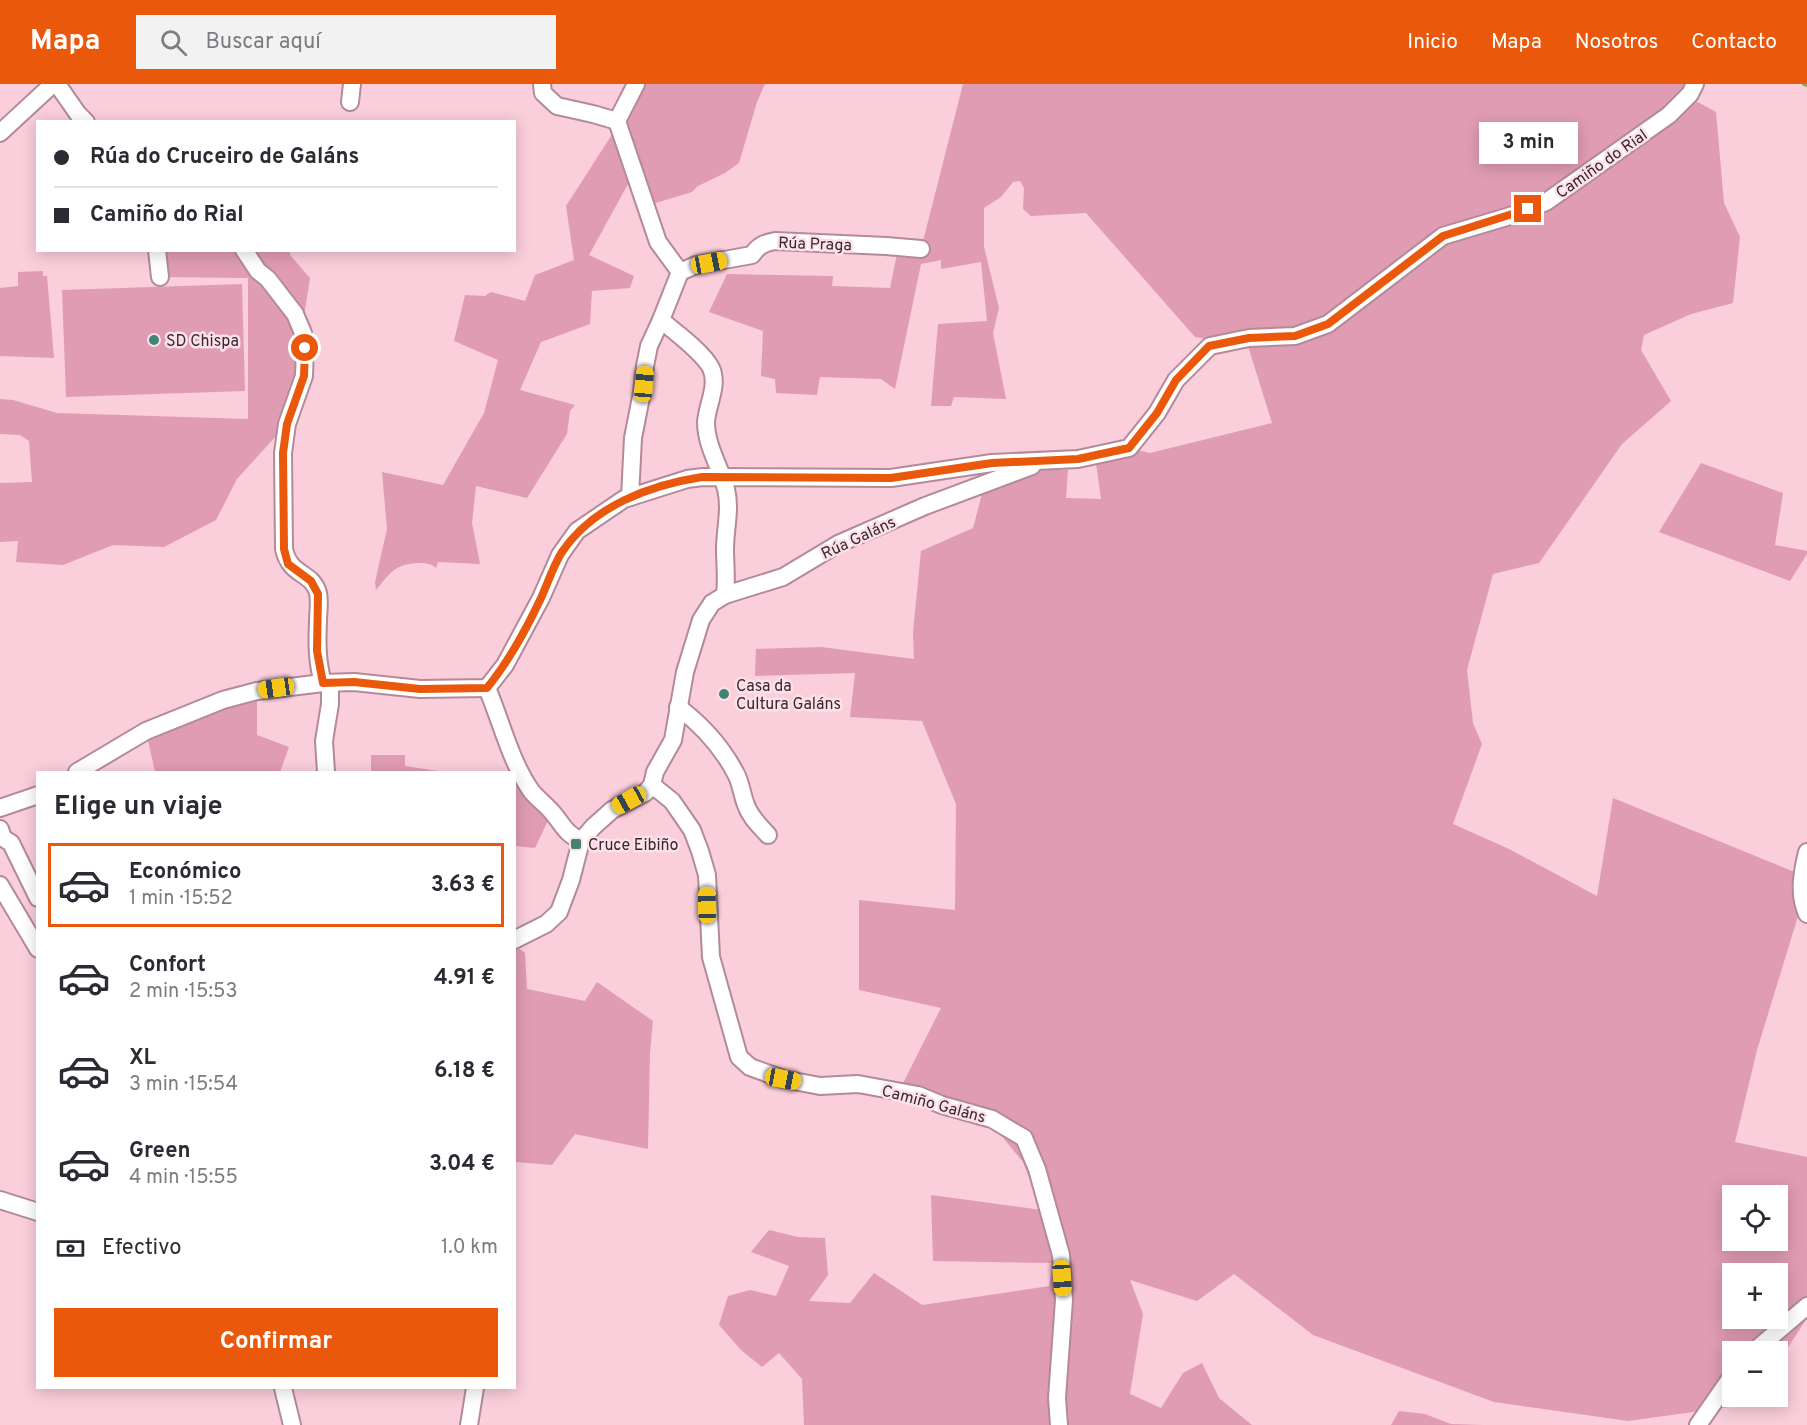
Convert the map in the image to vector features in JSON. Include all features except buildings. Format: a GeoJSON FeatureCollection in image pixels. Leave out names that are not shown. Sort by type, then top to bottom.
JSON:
{"type":"FeatureCollection","features":[{"type":"Feature","properties":{"kind":"street"},"geometry":{"type":"LineString","coordinates":[[0,133],[55,84],[84,120]]}},
{"type":"Feature","properties":{"kind":"street"},"geometry":{"type":"LineString","coordinates":[[350,102],[352,84]]}},
{"type":"Feature","properties":{"kind":"street"},"geometry":{"type":"LineString","coordinates":[[542,84],[543,93],[557,106],[617,121]]}},
{"type":"Feature","properties":{"kind":"street"},"geometry":{"type":"LineString","coordinates":[[630,497],[633,438],[649,346],[680,272],[658,242],[617,121],[636,84]]}},
{"type":"Feature","properties":{"kind":"street","name":"Camiño do Rial"},"geometry":{"type":"LineString","coordinates":[[487,688],[506,665],[541,598],[560,555],[578,531],[630,497],[687,479],[721,476],[729,478],[891,478],[992,463],[1078,459],[1129,448],[1157,413],[1176,380],[1209,346],[1249,338],[1295,336],[1328,324],[1443,236],[1510,216],[1546,202],[1669,115],[1690,94],[1695,84]]}},
{"type":"Feature","properties":{"kind":"street","name":"Rúa Praga"},"geometry":{"type":"LineString","coordinates":[[680,272],[696,265],[752,255],[765,243],[775,241],[921,249]]}},
{"type":"Feature","properties":{"kind":"street"},"geometry":{"type":"LineString","coordinates":[[157,252],[160,277]]}},
{"type":"Feature","properties":{"kind":"street"},"geometry":{"type":"LineString","coordinates":[[245,252],[258,271],[268,279],[295,314],[303,333],[306,363],[304,376],[287,424],[283,453],[284,549],[288,564],[311,581],[318,594],[317,651],[327,683],[330,704],[324,741],[326,771]]}},
{"type":"Feature","properties":{"kind":"street"},"geometry":{"type":"LineString","coordinates":[[661,320],[704,359],[712,372],[713,389],[706,423],[710,446],[726,489],[728,510],[724,595]]}},
{"type":"Feature","properties":{"kind":"street","name":"Rúa Galáns"},"geometry":{"type":"LineString","coordinates":[[652,785],[655,772],[674,740],[678,707],[690,651],[701,620],[712,603],[724,595],[783,578],[838,544],[925,506],[1033,465],[1039,460]]}},
{"type":"Feature","properties":{"kind":"street"},"geometry":{"type":"LineString","coordinates":[[992,463],[996,471],[993,480]]}},
{"type":"Feature","properties":{"kind":"street"},"geometry":{"type":"LineString","coordinates":[[79,771],[146,731],[223,700],[257,691],[354,682],[420,689],[487,688],[507,744],[533,793],[552,812],[568,834],[582,841]]}},
{"type":"Feature","properties":{"kind":"street"},"geometry":{"type":"LineString","coordinates":[[678,707],[707,731],[736,774],[751,816],[768,835]]}},
{"type":"Feature","properties":{"kind":"street"},"geometry":{"type":"LineString","coordinates":[[516,939],[546,924],[559,912],[582,841],[612,810],[645,793],[652,785]]}},
{"type":"Feature","properties":{"kind":"street","name":"Camiño Galáns"},"geometry":{"type":"LineString","coordinates":[[652,785],[672,801],[692,830],[700,851],[707,875],[711,957],[739,1057],[750,1067],[783,1079],[820,1086],[858,1084],[918,1095],[942,1105],[992,1119],[1024,1138],[1037,1169],[1061,1256],[1064,1300],[1057,1398],[1059,1425]]}},
{"type":"Feature","properties":{"kind":"street"},"geometry":{"type":"LineString","coordinates":[[0,808],[36,796]]}},
{"type":"Feature","properties":{"kind":"street"},"geometry":{"type":"LineString","coordinates":[[0,829],[3,838],[11,843],[36,894]]}},
{"type":"Feature","properties":{"kind":"street"},"geometry":{"type":"LineString","coordinates":[[1807,852],[1802,875],[1802,903],[1807,914]]}},
{"type":"Feature","properties":{"kind":"street"},"geometry":{"type":"LineString","coordinates":[[0,885],[36,946]]}},
{"type":"Feature","properties":{"kind":"street"},"geometry":{"type":"LineString","coordinates":[[2,1206],[36,1212]]}},
{"type":"Feature","properties":{"kind":"street"},"geometry":{"type":"LineString","coordinates":[[1766,1341],[1807,1306]]}},
{"type":"Feature","properties":{"kind":"street"},"geometry":{"type":"LineString","coordinates":[[283,1389],[292,1425]]}},
{"type":"Feature","properties":{"kind":"street"},"geometry":{"type":"LineString","coordinates":[[469,1425],[475,1389]]}},
{"type":"Feature","properties":{"kind":"street"},"geometry":{"type":"LineString","coordinates":[[1698,1425],[1722,1390]]}},
{"type":"Feature","properties":{"kind":"shaded area"},"geometry":{"type":"Polygon","coordinates":[[[636,84],[765,84],[757,102],[739,163],[725,173],[698,186],[692,192],[646,206],[634,173],[589,255],[634,276],[630,288],[592,291],[590,324],[541,342],[520,390],[575,405],[570,411],[567,434],[527,498],[476,486],[472,523],[480,564],[438,562],[436,568],[426,563],[404,565],[389,574],[376,590],[375,582],[387,529],[382,472],[443,485],[484,413],[498,360],[454,341],[465,295],[485,296],[491,292],[525,301],[535,275],[574,260],[566,206],[613,133],[636,84]]]}},
{"type":"Feature","properties":{"kind":"shaded area"},"geometry":{"type":"Polygon","coordinates":[[[963,84],[1696,84],[1694,100],[1716,112],[1724,203],[1740,237],[1733,303],[1691,314],[1644,335],[1641,350],[1671,401],[1622,444],[1539,563],[1493,574],[1467,670],[1473,723],[1482,744],[1453,824],[1509,849],[1597,896],[1613,798],[1802,875],[1802,903],[1757,1050],[1735,1142],[1807,1157],[1807,1318],[1788,1347],[1788,1341],[1722,1341],[1722,1407],[1729,1407],[1628,1421],[1494,1402],[1313,1335],[1234,1274],[1197,1301],[1130,1280],[1143,1314],[1130,1394],[1161,1408],[1183,1373],[1202,1363],[1219,1398],[1252,1425],[804,1425],[802,1379],[779,1353],[762,1367],[741,1350],[719,1325],[728,1296],[750,1290],[776,1296],[789,1266],[751,1252],[769,1230],[798,1237],[825,1238],[828,1275],[809,1301],[850,1303],[874,1273],[922,1305],[1049,1286],[1053,1263],[933,1261],[931,1195],[1042,1210],[1023,1162],[996,1129],[899,1091],[941,1008],[859,990],[859,900],[955,910],[956,804],[922,721],[850,717],[855,673],[755,676],[756,649],[821,647],[914,659],[913,632],[921,551],[973,528],[983,490],[1040,470],[1068,470],[1066,498],[1101,499],[1095,456],[1129,448],[1150,453],[1272,423],[1248,346],[1195,337],[1086,213],[1031,216],[1023,209],[1024,188],[1020,181],[1013,182],[1001,197],[984,208],[984,247],[999,308],[993,333],[1006,399],[954,397],[951,406],[931,406],[938,324],[987,321],[981,262],[941,269],[941,260],[921,264],[895,389],[881,379],[820,377],[817,395],[776,393],[775,379],[761,376],[763,331],[709,312],[727,274],[833,276],[832,286],[890,288],[897,254],[921,249],[963,84]]]}},
{"type":"Feature","properties":{"kind":"shaded area"},"geometry":{"type":"Polygon","coordinates":[[[157,252],[290,252],[290,255],[310,278],[287,424],[237,479],[216,520],[164,547],[113,545],[63,565],[16,562],[18,541],[0,542],[0,483],[32,482],[29,441],[20,435],[0,434],[0,399],[13,400],[57,413],[248,419],[248,278],[160,277],[157,252]]]}},
{"type":"Feature","properties":{"kind":"shaded area"},"geometry":{"type":"Polygon","coordinates":[[[43,271],[43,276],[47,276],[54,358],[0,356],[0,288],[18,286],[18,272],[43,271]]]}},
{"type":"Feature","properties":{"kind":"shaded area","name":"SD Chispa"},"geometry":{"type":"Polygon","coordinates":[[[242,284],[245,391],[66,397],[62,290],[242,284]]]}},
{"type":"Feature","properties":{"kind":"shaded area"},"geometry":{"type":"Polygon","coordinates":[[[1701,463],[1783,493],[1775,545],[1807,551],[1790,581],[1659,532],[1701,463]]]}},
{"type":"Feature","properties":{"kind":"shaded area"},"geometry":{"type":"Polygon","coordinates":[[[257,691],[257,735],[289,747],[280,771],[155,771],[146,731],[257,691]]]}},
{"type":"Feature","properties":{"kind":"shaded area"},"geometry":{"type":"Polygon","coordinates":[[[371,755],[405,755],[405,766],[438,771],[371,771],[371,755]]]}},
{"type":"Feature","properties":{"kind":"shaded area"},"geometry":{"type":"Polygon","coordinates":[[[521,779],[552,812],[535,848],[516,846],[516,781],[521,779]]]}},
{"type":"Feature","properties":{"kind":"shaded area"},"geometry":{"type":"Polygon","coordinates":[[[516,946],[525,953],[527,989],[585,1001],[597,982],[653,1021],[648,1149],[575,1134],[552,1165],[516,1162],[516,946]]]}},
{"type":"Feature","properties":{"kind":"shaded area"},"geometry":{"type":"Polygon","coordinates":[[[1399,1411],[1425,1414],[1451,1424],[1482,1425],[1391,1425],[1399,1411]]]}},
{"type":"Feature","properties":{"kind":"place","name":"SD Chispa"},"geometry":{"type":"Point","coordinates":[154,340]}},
{"type":"Feature","properties":{"kind":"place","name":"Casa da Cultura Galáns"},"geometry":{"type":"Point","coordinates":[724,694]}},
{"type":"Feature","properties":{"kind":"place","name":"Cruce Eibiño"},"geometry":{"type":"Point","coordinates":[576,844]}},
{"type":"Feature","properties":{"kind":"route"},"geometry":{"type":"LineString","coordinates":[[305,348],[304,376],[287,424],[283,453],[284,549],[288,564],[311,581],[318,594],[317,651],[323,683],[354,682],[420,689],[487,688],[506,665],[541,598],[560,555],[578,531],[624,499],[687,479],[702,477],[891,478],[992,463],[1078,459],[1129,448],[1157,413],[1176,380],[1209,346],[1249,338],[1295,336],[1328,324],[1443,236],[1528,209]]}}]}
